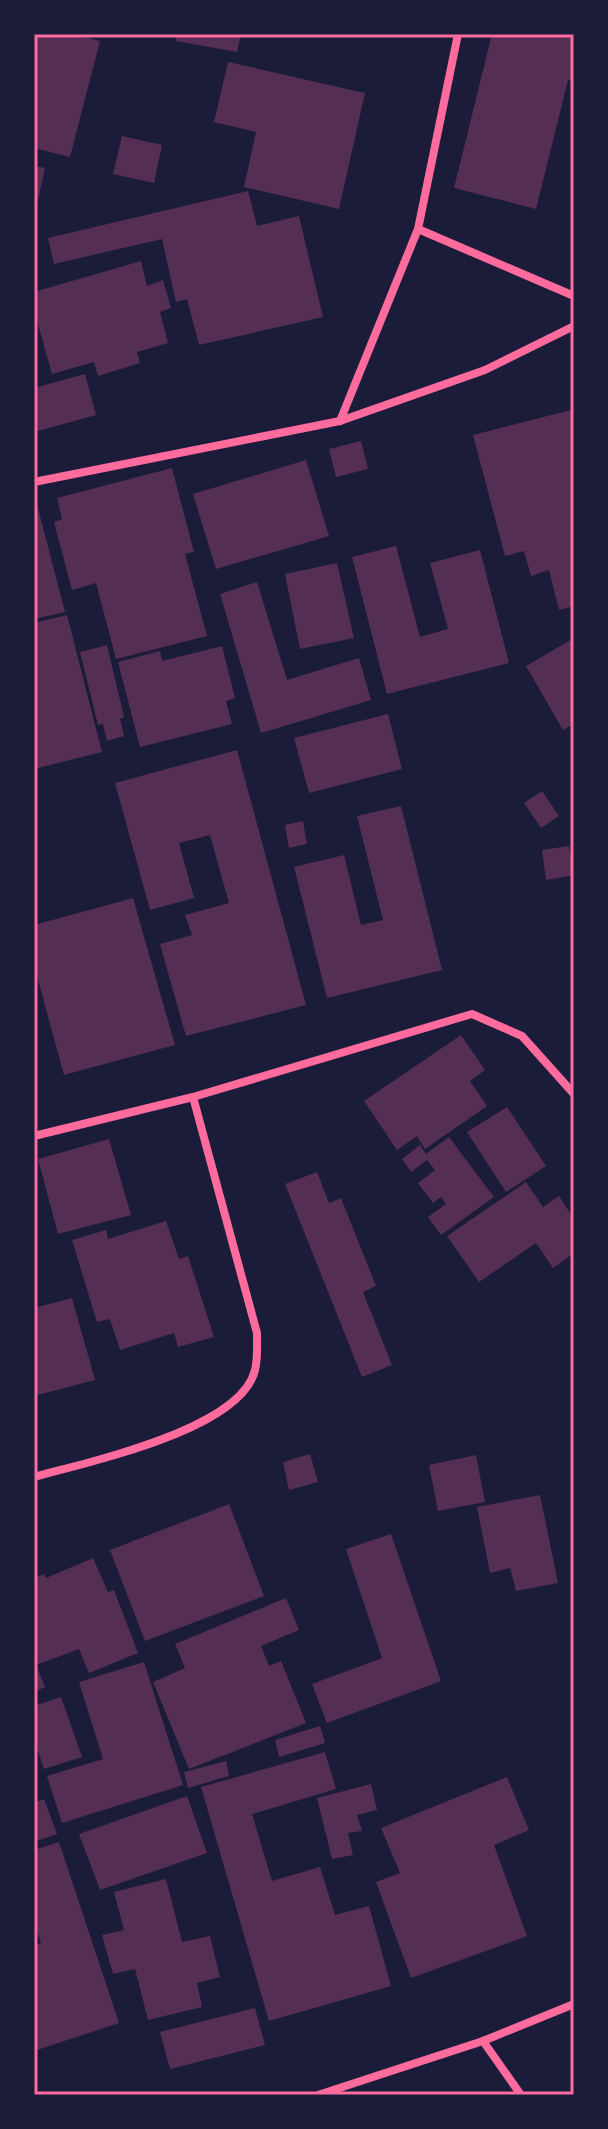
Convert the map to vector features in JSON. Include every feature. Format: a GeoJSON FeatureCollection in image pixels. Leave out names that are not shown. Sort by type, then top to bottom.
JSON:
{"type":"FeatureCollection","features":[{"type":"Feature","properties":{"kind":"street"},"geometry":{"type":"LineString","coordinates":[[340,421],[418,229],[458,34]]}},
{"type":"Feature","properties":{"kind":"street"},"geometry":{"type":"LineString","coordinates":[[418,229],[574,296]]}},
{"type":"Feature","properties":{"kind":"street"},"geometry":{"type":"LineString","coordinates":[[34,482],[340,421],[485,370],[574,326]]}},
{"type":"Feature","properties":{"kind":"street"},"geometry":{"type":"LineString","coordinates":[[34,1136],[193,1097],[472,1014],[522,1036],[574,1094]]}},
{"type":"Feature","properties":{"kind":"street"},"geometry":{"type":"LineString","coordinates":[[34,1477],[138,1448],[205,1422],[239,1397],[255,1372],[257,1333],[193,1097]]}},
{"type":"Feature","properties":{"kind":"street"},"geometry":{"type":"LineString","coordinates":[[318,2095],[483,2041],[574,2004]]}},
{"type":"Feature","properties":{"kind":"street"},"geometry":{"type":"LineString","coordinates":[[483,2041],[521,2095]]}},
{"type":"Feature","properties":{"kind":"building"},"geometry":{"type":"Polygon","coordinates":[[[34,34],[73,34],[100,41],[70,157],[34,148],[34,34]]]}},
{"type":"Feature","properties":{"kind":"building"},"geometry":{"type":"Polygon","coordinates":[[[177,34],[241,34],[237,52],[176,41],[177,34]]]}},
{"type":"Feature","properties":{"kind":"building"},"geometry":{"type":"Polygon","coordinates":[[[492,34],[574,34],[574,81],[568,80],[536,209],[454,188],[492,34]]]}},
{"type":"Feature","properties":{"kind":"building"},"geometry":{"type":"Polygon","coordinates":[[[228,62],[365,93],[339,209],[244,187],[256,132],[214,122],[228,62]]]}},
{"type":"Feature","properties":{"kind":"building"},"geometry":{"type":"Polygon","coordinates":[[[122,136],[162,145],[154,183],[113,174],[122,136]]]}},
{"type":"Feature","properties":{"kind":"building"},"geometry":{"type":"Polygon","coordinates":[[[34,166],[45,168],[35,214],[34,214],[34,166]]]}},
{"type":"Feature","properties":{"kind":"building"},"geometry":{"type":"Polygon","coordinates":[[[248,191],[257,226],[299,216],[323,317],[199,345],[187,299],[176,302],[162,239],[54,264],[48,238],[248,191]]]}},
{"type":"Feature","properties":{"kind":"building"},"geometry":{"type":"Polygon","coordinates":[[[141,261],[147,286],[163,280],[171,308],[160,312],[168,343],[137,352],[140,363],[98,376],[94,362],[52,374],[34,310],[34,292],[141,261]]]}},
{"type":"Feature","properties":{"kind":"building"},"geometry":{"type":"Polygon","coordinates":[[[85,374],[96,415],[34,432],[34,388],[85,374]]]}},
{"type":"Feature","properties":{"kind":"building"},"geometry":{"type":"Polygon","coordinates":[[[571,410],[574,420],[574,606],[559,610],[549,570],[531,576],[524,551],[505,556],[473,435],[571,410]]]}},
{"type":"Feature","properties":{"kind":"building"},"geometry":{"type":"Polygon","coordinates":[[[361,441],[368,469],[336,477],[329,449],[361,441]]]}},
{"type":"Feature","properties":{"kind":"building"},"geometry":{"type":"Polygon","coordinates":[[[306,460],[329,536],[216,569],[193,494],[306,460]]]}},
{"type":"Feature","properties":{"kind":"building"},"geometry":{"type":"Polygon","coordinates":[[[172,468],[194,552],[185,554],[207,636],[116,659],[96,583],[72,590],[54,522],[62,519],[57,498],[172,468]]]}},
{"type":"Feature","properties":{"kind":"building"},"geometry":{"type":"Polygon","coordinates":[[[34,493],[65,612],[34,619],[34,493]]]}},
{"type":"Feature","properties":{"kind":"building"},"geometry":{"type":"Polygon","coordinates":[[[396,546],[420,637],[448,629],[430,563],[480,550],[509,663],[387,694],[352,557],[396,546]]]}},
{"type":"Feature","properties":{"kind":"building"},"geometry":{"type":"Polygon","coordinates":[[[337,563],[354,638],[300,649],[285,574],[337,563]]]}},
{"type":"Feature","properties":{"kind":"building"},"geometry":{"type":"Polygon","coordinates":[[[257,582],[287,680],[359,658],[371,700],[261,733],[220,594],[257,582]]]}},
{"type":"Feature","properties":{"kind":"building"},"geometry":{"type":"Polygon","coordinates":[[[67,615],[102,752],[34,769],[34,623],[67,615]]]}},
{"type":"Feature","properties":{"kind":"building"},"geometry":{"type":"Polygon","coordinates":[[[574,638],[574,724],[563,730],[526,666],[574,638]]]}},
{"type":"Feature","properties":{"kind":"building"},"geometry":{"type":"Polygon","coordinates":[[[107,645],[124,717],[120,719],[124,736],[107,741],[103,724],[98,725],[80,652],[107,645]]]}},
{"type":"Feature","properties":{"kind":"building"},"geometry":{"type":"Polygon","coordinates":[[[222,646],[235,698],[226,701],[232,724],[140,747],[118,662],[160,651],[162,661],[222,646]]]}},
{"type":"Feature","properties":{"kind":"building"},"geometry":{"type":"Polygon","coordinates":[[[388,714],[402,769],[309,793],[294,738],[388,714]]]}},
{"type":"Feature","properties":{"kind":"building"},"geometry":{"type":"Polygon","coordinates":[[[237,750],[306,1005],[186,1036],[160,944],[192,935],[185,915],[229,903],[210,835],[179,843],[194,898],[150,910],[115,783],[237,750]]]}},
{"type":"Feature","properties":{"kind":"building"},"geometry":{"type":"Polygon","coordinates":[[[542,791],[559,816],[541,828],[524,803],[542,791]]]}},
{"type":"Feature","properties":{"kind":"building"},"geometry":{"type":"Polygon","coordinates":[[[401,806],[442,970],[327,998],[294,867],[344,855],[361,925],[383,920],[357,816],[401,806]]]}},
{"type":"Feature","properties":{"kind":"building"},"geometry":{"type":"Polygon","coordinates":[[[303,821],[307,844],[289,848],[285,825],[303,821]]]}},
{"type":"Feature","properties":{"kind":"building"},"geometry":{"type":"Polygon","coordinates":[[[569,846],[574,875],[546,880],[542,850],[569,846]]]}},
{"type":"Feature","properties":{"kind":"building"},"geometry":{"type":"Polygon","coordinates":[[[133,898],[175,1045],[64,1075],[34,965],[34,925],[133,898]]]}},
{"type":"Feature","properties":{"kind":"building"},"geometry":{"type":"Polygon","coordinates":[[[461,1035],[485,1070],[470,1081],[487,1106],[425,1149],[417,1136],[397,1150],[364,1101],[461,1035]]]}},
{"type":"Feature","properties":{"kind":"building"},"geometry":{"type":"Polygon","coordinates":[[[507,1107],[546,1166],[506,1192],[467,1132],[507,1107]]]}},
{"type":"Feature","properties":{"kind":"building"},"geometry":{"type":"Polygon","coordinates":[[[449,1137],[494,1197],[441,1235],[428,1217],[446,1204],[441,1197],[433,1203],[418,1183],[435,1170],[427,1160],[411,1172],[402,1159],[420,1145],[426,1154],[449,1137]]]}},
{"type":"Feature","properties":{"kind":"building"},"geometry":{"type":"Polygon","coordinates":[[[109,1139],[131,1215],[58,1234],[38,1159],[109,1139]]]}},
{"type":"Feature","properties":{"kind":"building"},"geometry":{"type":"Polygon","coordinates":[[[317,1172],[329,1203],[341,1198],[376,1286],[363,1292],[392,1365],[362,1377],[285,1184],[317,1172]]]}},
{"type":"Feature","properties":{"kind":"building"},"geometry":{"type":"Polygon","coordinates":[[[526,1182],[543,1207],[559,1196],[574,1219],[574,1253],[553,1268],[536,1243],[479,1282],[447,1236],[526,1182]]]}},
{"type":"Feature","properties":{"kind":"building"},"geometry":{"type":"Polygon","coordinates":[[[166,1221],[179,1259],[188,1256],[214,1337],[178,1347],[174,1333],[120,1350],[110,1319],[97,1322],[72,1240],[106,1230],[108,1239],[166,1221]]]}},
{"type":"Feature","properties":{"kind":"building"},"geometry":{"type":"Polygon","coordinates":[[[72,1298],[95,1380],[34,1396],[34,1308],[72,1298]]]}},
{"type":"Feature","properties":{"kind":"building"},"geometry":{"type":"Polygon","coordinates":[[[310,1454],[318,1482],[289,1490],[283,1462],[310,1454]]]}},
{"type":"Feature","properties":{"kind":"building"},"geometry":{"type":"Polygon","coordinates":[[[476,1455],[485,1502],[438,1511],[429,1465],[476,1455]]]}},
{"type":"Feature","properties":{"kind":"building"},"geometry":{"type":"Polygon","coordinates":[[[540,1495],[558,1583],[516,1591],[510,1568],[490,1573],[477,1507],[540,1495]]]}},
{"type":"Feature","properties":{"kind":"building"},"geometry":{"type":"Polygon","coordinates":[[[229,1504],[264,1596],[145,1641],[110,1550],[229,1504]]]}},
{"type":"Feature","properties":{"kind":"building"},"geometry":{"type":"Polygon","coordinates":[[[391,1534],[441,1681],[327,1723],[312,1684],[382,1658],[346,1549],[391,1534]]]}},
{"type":"Feature","properties":{"kind":"building"},"geometry":{"type":"Polygon","coordinates":[[[93,1558],[108,1592],[114,1590],[138,1653],[89,1673],[79,1649],[36,1665],[45,1687],[34,1692],[34,1578],[44,1574],[46,1578],[93,1558]]]}},
{"type":"Feature","properties":{"kind":"building"},"geometry":{"type":"Polygon","coordinates":[[[286,1598],[299,1630],[261,1646],[269,1666],[281,1661],[306,1723],[189,1769],[153,1682],[185,1668],[175,1644],[286,1598]]]}},
{"type":"Feature","properties":{"kind":"building"},"geometry":{"type":"Polygon","coordinates":[[[144,1662],[183,1785],[62,1823],[47,1776],[103,1759],[79,1682],[144,1662]]]}},
{"type":"Feature","properties":{"kind":"building"},"geometry":{"type":"Polygon","coordinates":[[[61,1697],[82,1757],[44,1769],[34,1739],[34,1706],[61,1697]]]}},
{"type":"Feature","properties":{"kind":"building"},"geometry":{"type":"Polygon","coordinates":[[[320,1726],[325,1743],[279,1757],[275,1740],[320,1726]]]}},
{"type":"Feature","properties":{"kind":"building"},"geometry":{"type":"Polygon","coordinates":[[[325,1752],[336,1789],[252,1814],[272,1881],[320,1867],[335,1915],[369,1906],[391,1986],[269,2021],[201,1787],[325,1752]]]}},
{"type":"Feature","properties":{"kind":"building"},"geometry":{"type":"Polygon","coordinates":[[[226,1761],[229,1776],[188,1788],[184,1772],[226,1761]]]}},
{"type":"Feature","properties":{"kind":"building"},"geometry":{"type":"Polygon","coordinates":[[[507,1777],[529,1830],[494,1845],[527,1936],[411,1978],[376,1882],[400,1873],[381,1828],[507,1777]]]}},
{"type":"Feature","properties":{"kind":"building"},"geometry":{"type":"Polygon","coordinates":[[[371,1784],[377,1810],[357,1815],[362,1831],[348,1833],[353,1855],[332,1859],[317,1798],[371,1784]]]}},
{"type":"Feature","properties":{"kind":"building"},"geometry":{"type":"Polygon","coordinates":[[[187,1796],[207,1853],[100,1890],[79,1834],[187,1796]]]}},
{"type":"Feature","properties":{"kind":"building"},"geometry":{"type":"Polygon","coordinates":[[[44,1799],[57,1834],[34,1842],[34,1803],[44,1799]]]}},
{"type":"Feature","properties":{"kind":"building"},"geometry":{"type":"Polygon","coordinates":[[[59,1842],[119,2023],[34,2051],[34,1946],[41,1943],[34,1922],[34,1850],[59,1842]]]}},
{"type":"Feature","properties":{"kind":"building"},"geometry":{"type":"Polygon","coordinates":[[[166,1879],[182,1942],[210,1936],[220,1977],[197,1983],[202,2007],[148,2020],[135,1969],[113,1974],[102,1935],[124,1930],[114,1892],[166,1879]]]}},
{"type":"Feature","properties":{"kind":"building"},"geometry":{"type":"Polygon","coordinates":[[[255,2008],[265,2045],[170,2069],[160,2032],[255,2008]]]}}]}
